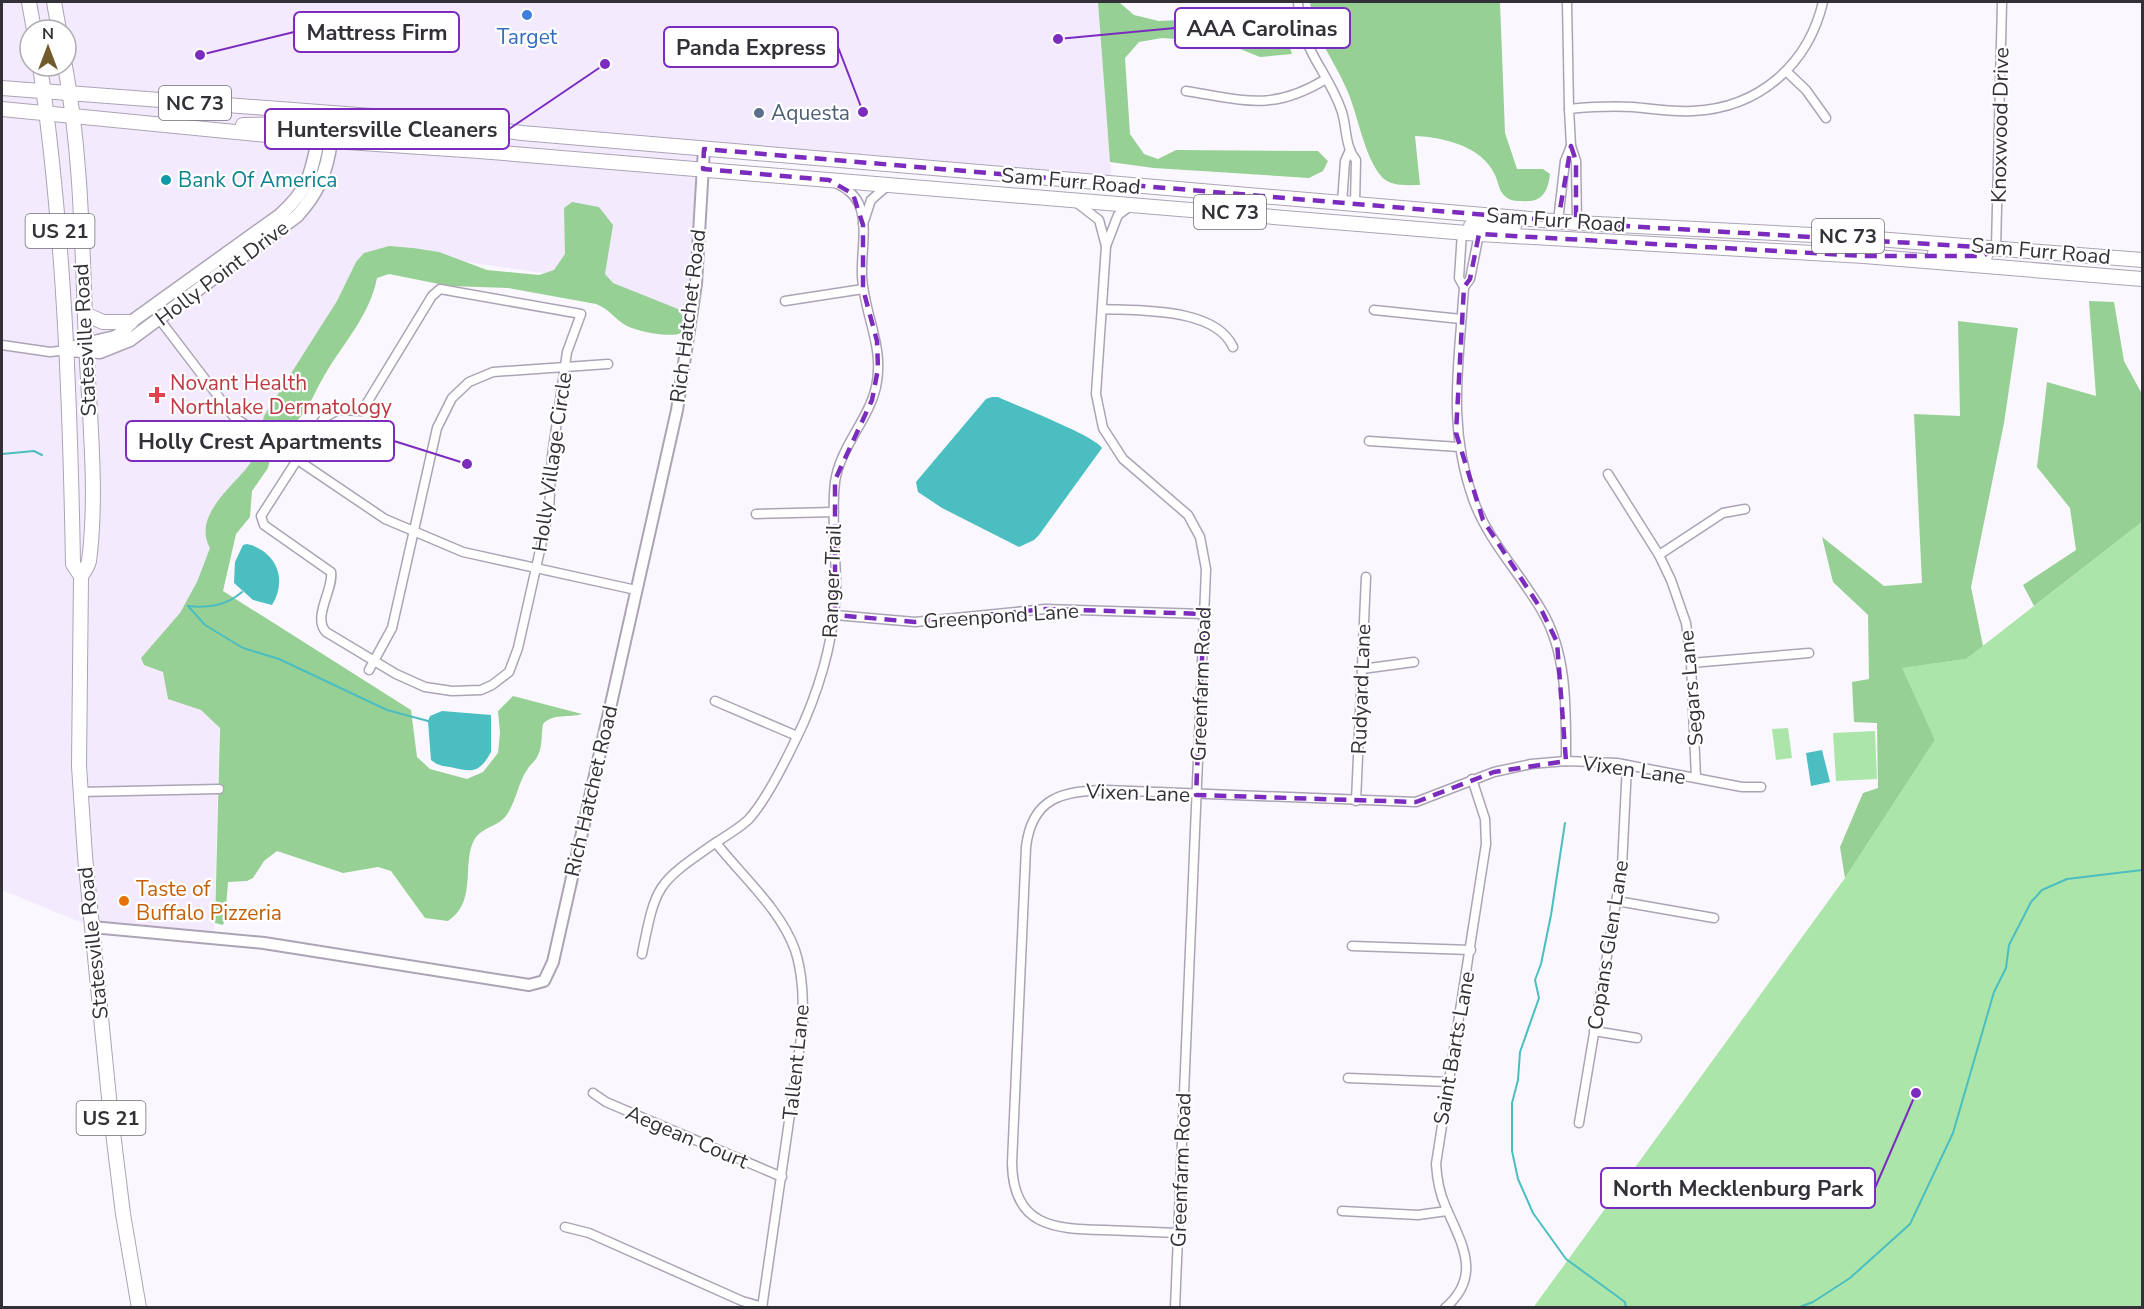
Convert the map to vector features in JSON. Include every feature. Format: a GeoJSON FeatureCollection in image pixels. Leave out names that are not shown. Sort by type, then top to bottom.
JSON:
{"type":"FeatureCollection","features":[{"type":"Feature","properties":{"kind":"main road"},"geometry":{"type":"LineString","coordinates":[[29,2],[32,18]]}},
{"type":"Feature","properties":{"kind":"main road"},"geometry":{"type":"LineString","coordinates":[[54,2],[57,18]]}},
{"type":"Feature","properties":{"kind":"main road","name":"Statesville Road"},"geometry":{"type":"LineString","coordinates":[[42,78],[58,211],[68,350],[73,564],[81,576]]}},
{"type":"Feature","properties":{"kind":"main road","name":"Statesville Road"},"geometry":{"type":"LineString","coordinates":[[67,78],[81,211],[92,515],[89,563],[81,576],[80,792],[112,1131],[139,1308]]}},
{"type":"Feature","properties":{"kind":"main road","name":"Sam Furr Road"},"geometry":{"type":"LineString","coordinates":[[2,88],[411,118],[483,129],[704,149],[1577,223],[1852,237],[2142,260]]}},
{"type":"Feature","properties":{"kind":"main road","name":"Sam Furr Road"},"geometry":{"type":"LineString","coordinates":[[2,109],[325,140],[890,184],[1479,234],[1864,256],[2142,279]]}},
{"type":"Feature","properties":{"kind":"main road"},"geometry":{"type":"LineString","coordinates":[[171,126],[314,124],[331,113]]}},
{"type":"Feature","properties":{"kind":"main road"},"geometry":{"type":"LineString","coordinates":[[325,140],[340,132],[421,137],[452,135],[483,129]]}},
{"type":"Feature","properties":{"kind":"main road","name":"Holly Point Drive"},"geometry":{"type":"LineString","coordinates":[[68,350],[116,347],[160,320],[297,216],[319,189],[328,162],[325,140]]}},
{"type":"Feature","properties":{"kind":"main road","name":"Holly Point Drive"},"geometry":{"type":"LineString","coordinates":[[86,348],[123,332],[131,322],[295,202],[311,177],[325,140]]}},
{"type":"Feature","properties":{"kind":"main road"},"geometry":{"type":"LineString","coordinates":[[1190,209],[1336,212],[1347,210],[1348,203]]}},
{"type":"Feature","properties":{"kind":"main road"},"geometry":{"type":"LineString","coordinates":[[1462,232],[1476,224],[1547,228],[1642,227]]}},
{"type":"Feature","properties":{"kind":"main road"},"geometry":{"type":"LineString","coordinates":[[160,320],[159,316],[165,308],[234,247]]}},
{"type":"Feature","properties":{"kind":"main road"},"geometry":{"type":"LineString","coordinates":[[1864,256],[1935,253],[1983,256],[1994,253],[1996,248]]}},
{"type":"Feature","properties":{"kind":"main road"},"geometry":{"type":"LineString","coordinates":[[85,314],[104,322],[131,322]]}},
{"type":"Feature","properties":{"kind":"street"},"geometry":{"type":"LineString","coordinates":[[1298,2],[1304,39],[1342,112],[1349,152],[1356,160],[1348,203]]}},
{"type":"Feature","properties":{"kind":"street"},"geometry":{"type":"LineString","coordinates":[[1567,2],[1569,109],[1571,147],[1576,161],[1577,223]]}},
{"type":"Feature","properties":{"kind":"street"},"geometry":{"type":"LineString","coordinates":[[1569,109],[1611,107],[1691,111],[1717,109],[1753,96],[1786,72],[1813,32],[1823,2]]}},
{"type":"Feature","properties":{"kind":"street","name":"Knoxwood Drive"},"geometry":{"type":"LineString","coordinates":[[1996,248],[2002,2]]}},
{"type":"Feature","properties":{"kind":"street"},"geometry":{"type":"LineString","coordinates":[[1786,72],[1806,90],[1826,118]]}},
{"type":"Feature","properties":{"kind":"street"},"geometry":{"type":"LineString","coordinates":[[1186,91],[1252,102],[1276,102],[1307,91],[1326,79]]}},
{"type":"Feature","properties":{"kind":"street"},"geometry":{"type":"LineString","coordinates":[[1558,221],[1565,161],[1571,147]]}},
{"type":"Feature","properties":{"kind":"street","name":"Rich Hatchet Road"},"geometry":{"type":"LineString","coordinates":[[92,927],[264,943],[529,985],[544,981],[553,962],[669,448],[689,341],[696,284],[704,149]]}},
{"type":"Feature","properties":{"kind":"street"},"geometry":{"type":"LineString","coordinates":[[1348,203],[1345,161],[1349,152]]}},
{"type":"Feature","properties":{"kind":"street","name":"Ranger Trail"},"geometry":{"type":"LineString","coordinates":[[642,954],[651,909],[662,882],[753,814],[797,736],[824,670],[835,615],[834,512],[839,464],[869,406],[878,369],[877,341],[863,289],[863,225],[858,202],[853,194],[829,180]]}},
{"type":"Feature","properties":{"kind":"street","name":"Ranger Trail"},"geometry":{"type":"LineString","coordinates":[[863,225],[871,200],[890,184]]}},
{"type":"Feature","properties":{"kind":"street","name":"Greenfarm Road"},"geometry":{"type":"LineString","coordinates":[[1069,199],[1099,220],[1106,246]]}},
{"type":"Feature","properties":{"kind":"street","name":"Greenfarm Road"},"geometry":{"type":"LineString","coordinates":[[1135,204],[1118,215],[1106,246],[1096,394],[1101,421],[1108,437],[1123,459],[1177,504],[1194,524],[1202,545],[1206,569],[1175,1308]]}},
{"type":"Feature","properties":{"kind":"street"},"geometry":{"type":"LineString","coordinates":[[1462,232],[1459,278],[1464,287]]}},
{"type":"Feature","properties":{"kind":"street"},"geometry":{"type":"LineString","coordinates":[[1479,234],[1470,279],[1464,287],[1455,400],[1459,447],[1470,490],[1483,520],[1496,545],[1541,609],[1557,642],[1562,664],[1566,761]]}},
{"type":"Feature","properties":{"kind":"street"},"geometry":{"type":"LineString","coordinates":[[785,301],[863,289]]}},
{"type":"Feature","properties":{"kind":"street","name":"Holly Village Circle"},"geometry":{"type":"LineString","coordinates":[[435,291],[581,314],[567,352],[552,456],[549,510],[514,661],[509,672],[492,685],[468,691],[424,687],[374,661],[322,628],[321,619],[332,576],[327,567],[261,521],[262,511],[295,460],[320,422],[329,414],[344,409],[362,411],[435,291]]}},
{"type":"Feature","properties":{"kind":"street"},"geometry":{"type":"LineString","coordinates":[[1101,309],[1191,317],[1221,331],[1233,347]]}},
{"type":"Feature","properties":{"kind":"street"},"geometry":{"type":"LineString","coordinates":[[1374,310],[1461,319]]}},
{"type":"Feature","properties":{"kind":"street"},"geometry":{"type":"LineString","coordinates":[[160,320],[234,417],[385,519],[463,552],[636,590]]}},
{"type":"Feature","properties":{"kind":"street","name":"Holly Point Drive"},"geometry":{"type":"LineString","coordinates":[[2,345],[50,352],[68,350]]}},
{"type":"Feature","properties":{"kind":"street"},"geometry":{"type":"LineString","coordinates":[[369,670],[392,628],[437,428],[444,411],[457,392],[476,378],[492,372],[608,364]]}},
{"type":"Feature","properties":{"kind":"street"},"geometry":{"type":"LineString","coordinates":[[1369,441],[1459,447]]}},
{"type":"Feature","properties":{"kind":"street","name":"Segars Lane"},"geometry":{"type":"LineString","coordinates":[[1608,474],[1659,555],[1671,580],[1686,623],[1691,663],[1696,778]]}},
{"type":"Feature","properties":{"kind":"street"},"geometry":{"type":"LineString","coordinates":[[1659,555],[1723,513],[1745,509]]}},
{"type":"Feature","properties":{"kind":"street"},"geometry":{"type":"LineString","coordinates":[[756,514],[834,512]]}},
{"type":"Feature","properties":{"kind":"street","name":"Rudyard Lane"},"geometry":{"type":"LineString","coordinates":[[1356,801],[1366,577]]}},
{"type":"Feature","properties":{"kind":"street","name":"Greenpond Lane"},"geometry":{"type":"LineString","coordinates":[[835,615],[915,622],[1044,609],[1204,614]]}},
{"type":"Feature","properties":{"kind":"street"},"geometry":{"type":"LineString","coordinates":[[1691,663],[1809,653]]}},
{"type":"Feature","properties":{"kind":"street"},"geometry":{"type":"LineString","coordinates":[[1362,669],[1414,662]]}},
{"type":"Feature","properties":{"kind":"street"},"geometry":{"type":"LineString","coordinates":[[715,701],[797,736]]}},
{"type":"Feature","properties":{"kind":"street","name":"Vixen Lane"},"geometry":{"type":"LineString","coordinates":[[1178,1233],[1048,1226],[1033,1216],[1019,1200],[1012,1177],[1026,847],[1030,824],[1043,807],[1054,798],[1078,791],[1416,802],[1472,779],[1509,768],[1566,761],[1627,765],[1761,787]]}},
{"type":"Feature","properties":{"kind":"street","name":"Copans Glen Lane"},"geometry":{"type":"LineString","coordinates":[[1579,1123],[1617,901],[1624,843],[1627,765]]}},
{"type":"Feature","properties":{"kind":"street","name":"Saint Barts Lane"},"geometry":{"type":"LineString","coordinates":[[1445,1308],[1460,1292],[1466,1262],[1464,1245],[1439,1189],[1436,1164],[1471,950],[1487,830],[1472,779]]}},
{"type":"Feature","properties":{"kind":"street"},"geometry":{"type":"LineString","coordinates":[[80,792],[219,789]]}},
{"type":"Feature","properties":{"kind":"street","name":"Tallent Lane"},"geometry":{"type":"LineString","coordinates":[[716,843],[773,912],[790,939],[801,974],[803,1024],[763,1307]]}},
{"type":"Feature","properties":{"kind":"street"},"geometry":{"type":"LineString","coordinates":[[1617,901],[1714,918]]}},
{"type":"Feature","properties":{"kind":"street"},"geometry":{"type":"LineString","coordinates":[[1352,946],[1471,950]]}},
{"type":"Feature","properties":{"kind":"street"},"geometry":{"type":"LineString","coordinates":[[1594,1031],[1636,1038]]}},
{"type":"Feature","properties":{"kind":"street"},"geometry":{"type":"LineString","coordinates":[[1348,1078],[1449,1082]]}},
{"type":"Feature","properties":{"kind":"street","name":"Aegean Court"},"geometry":{"type":"LineString","coordinates":[[593,1093],[606,1102],[782,1177]]}},
{"type":"Feature","properties":{"kind":"street"},"geometry":{"type":"LineString","coordinates":[[1342,1211],[1419,1215],[1448,1211]]}},
{"type":"Feature","properties":{"kind":"street"},"geometry":{"type":"LineString","coordinates":[[565,1227],[589,1233],[742,1301],[763,1307]]}},
{"type":"Feature","properties":{"kind":"highlighted area"},"geometry":{"type":"Polygon","coordinates":[[[1571,146],[1576,161],[1576,223],[1996,248],[1983,256],[1864,256],[1479,234],[1470,279],[1464,287],[1456,433],[1483,520],[1541,609],[1557,642],[1566,761],[1494,772],[1416,802],[1196,795],[1204,614],[1045,609],[915,622],[835,615],[835,480],[872,400],[878,369],[877,341],[863,289],[863,225],[853,194],[829,180],[703,169],[704,149],[1558,221],[1571,146]]]}},
{"type":"Feature","properties":{"kind":"shaded area"},"geometry":{"type":"Polygon","coordinates":[[[2,2],[1098,2],[1112,184],[705,149],[692,319],[592,280],[390,251],[353,281],[253,459],[224,532],[214,937],[92,927],[2,890],[2,2]]]}},
{"type":"Feature","properties":{"kind":"green space"},"geometry":{"type":"Polygon","coordinates":[[[1098,2],[1119,2],[1134,15],[1159,21],[1279,15],[1292,54],[1260,57],[1225,43],[1162,38],[1139,42],[1125,58],[1130,134],[1144,154],[1158,159],[1176,150],[1318,151],[1328,161],[1323,171],[1309,178],[1154,168],[1110,162],[1098,2]]]}},
{"type":"Feature","properties":{"kind":"green space"},"geometry":{"type":"Polygon","coordinates":[[[1310,2],[1500,2],[1505,133],[1517,169],[1543,169],[1550,174],[1548,186],[1543,195],[1529,201],[1509,199],[1501,191],[1489,165],[1481,157],[1461,145],[1437,138],[1415,136],[1420,185],[1399,185],[1385,180],[1370,158],[1347,90],[1315,26],[1310,2]]]}},
{"type":"Feature","properties":{"kind":"green space"},"geometry":{"type":"Polygon","coordinates":[[[572,202],[599,207],[613,225],[605,274],[613,283],[678,309],[684,319],[682,333],[662,335],[633,328],[623,324],[596,304],[508,288],[449,286],[389,274],[377,278],[363,315],[300,417],[286,431],[265,429],[262,424],[264,416],[337,301],[356,262],[364,253],[389,246],[413,248],[439,252],[487,270],[539,275],[554,270],[565,254],[564,208],[572,202]]]}},
{"type":"Feature","properties":{"kind":"green space"},"geometry":{"type":"Polygon","coordinates":[[[2089,301],[2114,302],[2124,361],[2142,394],[2142,522],[2034,606],[2023,585],[2076,550],[2070,508],[2037,467],[2047,382],[2096,396],[2089,301]]]}},
{"type":"Feature","properties":{"kind":"green space"},"geometry":{"type":"Polygon","coordinates":[[[1958,321],[2018,328],[2004,423],[1971,587],[1983,646],[1966,659],[1902,668],[1935,740],[1845,878],[1840,847],[1863,793],[1878,788],[1877,723],[1854,722],[1852,682],[1869,679],[1868,615],[1833,582],[1822,537],[1884,586],[1922,583],[1914,414],[1960,416],[1958,321]]]}},
{"type":"Feature","properties":{"kind":"green space"},"geometry":{"type":"Polygon","coordinates":[[[257,452],[266,454],[270,459],[268,468],[252,491],[250,517],[236,534],[223,591],[411,710],[417,757],[430,769],[467,779],[483,772],[498,753],[500,733],[498,711],[513,696],[582,714],[552,718],[543,724],[540,751],[528,768],[507,814],[500,821],[482,831],[471,846],[463,903],[448,921],[425,918],[391,871],[378,867],[343,873],[277,851],[264,861],[253,878],[247,881],[228,882],[225,919],[223,925],[215,923],[220,728],[201,710],[168,699],[163,672],[144,665],[141,658],[180,613],[197,582],[210,548],[206,537],[209,515],[251,462],[251,454],[257,452]]]}},
{"type":"Feature","properties":{"kind":"green space"},"geometry":{"type":"Polygon","coordinates":[[[2142,522],[2142,1307],[1533,1308],[1845,878],[1935,740],[1901,668],[1966,659],[2142,522]]]}},
{"type":"Feature","properties":{"kind":"green space"},"geometry":{"type":"Polygon","coordinates":[[[1788,728],[1792,758],[1776,760],[1772,729],[1788,728]]]}},
{"type":"Feature","properties":{"kind":"green space"},"geometry":{"type":"Polygon","coordinates":[[[1875,731],[1877,779],[1836,781],[1833,733],[1875,731]]]}},
{"type":"Feature","properties":{"kind":"water"},"geometry":{"type":"Polygon","coordinates":[[[998,397],[1070,429],[1096,442],[1102,448],[1039,535],[1019,547],[942,508],[918,492],[916,482],[986,399],[998,397]]]}},
{"type":"Feature","properties":{"kind":"water"},"geometry":{"type":"Polygon","coordinates":[[[247,544],[265,553],[276,567],[279,585],[272,605],[253,600],[234,583],[235,562],[243,545],[247,544]]]}},
{"type":"Feature","properties":{"kind":"water"},"geometry":{"type":"Polygon","coordinates":[[[442,711],[491,715],[491,752],[479,768],[464,770],[440,765],[431,760],[428,721],[430,716],[442,711]]]}},
{"type":"Feature","properties":{"kind":"water"},"geometry":{"type":"Polygon","coordinates":[[[1822,750],[1830,782],[1811,786],[1806,753],[1822,750]]]}},
{"type":"Feature","properties":{"kind":"waterway"},"geometry":{"type":"LineString","coordinates":[[2,454],[34,451],[42,455]]}},
{"type":"Feature","properties":{"kind":"waterway"},"geometry":{"type":"LineString","coordinates":[[188,606],[216,605],[242,592]]}},
{"type":"Feature","properties":{"kind":"waterway"},"geometry":{"type":"LineString","coordinates":[[188,606],[205,625],[243,648],[279,659],[387,710],[428,721]]}},
{"type":"Feature","properties":{"kind":"waterway"},"geometry":{"type":"LineString","coordinates":[[1565,823],[1551,915],[1541,964],[1535,980],[1539,998],[1520,1052],[1518,1080],[1512,1103],[1512,1151],[1518,1179],[1533,1213],[1566,1259],[1625,1302],[1626,1308]]}},
{"type":"Feature","properties":{"kind":"waterway"},"geometry":{"type":"LineString","coordinates":[[1797,1308],[1813,1302],[1850,1278],[1910,1224],[1953,1133],[1994,992],[2006,968],[2009,945],[2031,902],[2042,890],[2067,879],[2142,870]]}},
{"type":"Feature","properties":{"kind":"place","name":"Target"},"geometry":{"type":"Point","coordinates":[527,15]}},
{"type":"Feature","properties":{"kind":"place","name":"AAA Carolinas"},"geometry":{"type":"Point","coordinates":[1058,39]}},
{"type":"Feature","properties":{"kind":"place","name":"Mattress Firm"},"geometry":{"type":"Point","coordinates":[200,55]}},
{"type":"Feature","properties":{"kind":"place","name":"Huntersville Cleaners"},"geometry":{"type":"Point","coordinates":[605,64]}},
{"type":"Feature","properties":{"kind":"place","name":"Panda Express"},"geometry":{"type":"Point","coordinates":[863,112]}},
{"type":"Feature","properties":{"kind":"place","name":"Aquesta"},"geometry":{"type":"Point","coordinates":[759,113]}},
{"type":"Feature","properties":{"kind":"place","name":"Bank Of America"},"geometry":{"type":"Point","coordinates":[166,180]}},
{"type":"Feature","properties":{"kind":"place","name":"Novant Health Northlake Dermatology"},"geometry":{"type":"Point","coordinates":[157,395]}},
{"type":"Feature","properties":{"kind":"place","name":"Holly Crest Apartments"},"geometry":{"type":"Point","coordinates":[467,464]}},
{"type":"Feature","properties":{"kind":"place","name":"Taste of Buffalo Pizzeria"},"geometry":{"type":"Point","coordinates":[124,901]}},
{"type":"Feature","properties":{"kind":"place","name":"North Mecklenburg Park"},"geometry":{"type":"Point","coordinates":[1916,1093]}}]}
